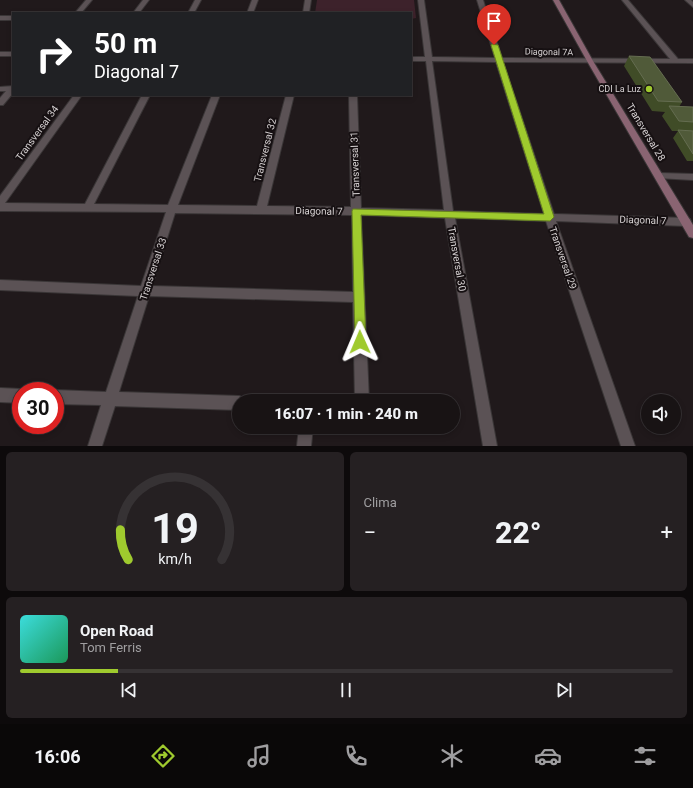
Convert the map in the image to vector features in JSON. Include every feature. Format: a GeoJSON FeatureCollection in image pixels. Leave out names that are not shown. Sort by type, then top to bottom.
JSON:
{"type":"FeatureCollection","features":[{"type":"Feature","properties":{"kind":"main road","name":"Transversal 28"},"geometry":{"type":"LineString","coordinates":[[556,0],[590,61],[660,176],[693,234]]}},
{"type":"Feature","properties":{"kind":"street"},"geometry":{"type":"LineString","coordinates":[[79,12],[89,0]]}},
{"type":"Feature","properties":{"kind":"street"},"geometry":{"type":"LineString","coordinates":[[137,12],[146,0]]}},
{"type":"Feature","properties":{"kind":"street"},"geometry":{"type":"LineString","coordinates":[[192,12],[198,0]]}},
{"type":"Feature","properties":{"kind":"street"},"geometry":{"type":"LineString","coordinates":[[250,12],[255,0]]}},
{"type":"Feature","properties":{"kind":"street"},"geometry":{"type":"LineString","coordinates":[[306,12],[308,0]]}},
{"type":"Feature","properties":{"kind":"street","name":"Transversal 30"},"geometry":{"type":"LineString","coordinates":[[421,0],[449,214],[490,446]]}},
{"type":"Feature","properties":{"kind":"street","name":"Transversal 29"},"geometry":{"type":"LineString","coordinates":[[480,0],[550,217],[628,446]]}},
{"type":"Feature","properties":{"kind":"street"},"geometry":{"type":"LineString","coordinates":[[625,0],[676,61]]}},
{"type":"Feature","properties":{"kind":"street"},"geometry":{"type":"LineString","coordinates":[[688,0],[693,5]]}},
{"type":"Feature","properties":{"kind":"street"},"geometry":{"type":"LineString","coordinates":[[0,18],[12,18]]}},
{"type":"Feature","properties":{"kind":"street"},"geometry":{"type":"LineString","coordinates":[[0,54],[12,54]]}},
{"type":"Feature","properties":{"kind":"street","name":"Diagonal 7A"},"geometry":{"type":"LineString","coordinates":[[412,59],[693,61]]}},
{"type":"Feature","properties":{"kind":"street"},"geometry":{"type":"LineString","coordinates":[[0,89],[12,89]]}},
{"type":"Feature","properties":{"kind":"street"},"geometry":{"type":"LineString","coordinates":[[0,103],[12,90]]}},
{"type":"Feature","properties":{"kind":"street","name":"Transversal 34"},"geometry":{"type":"LineString","coordinates":[[0,203],[77,96]]}},
{"type":"Feature","properties":{"kind":"street"},"geometry":{"type":"LineString","coordinates":[[88,207],[145,96]]}},
{"type":"Feature","properties":{"kind":"street","name":"Transversal 33"},"geometry":{"type":"LineString","coordinates":[[95,446],[172,208],[216,96]]}},
{"type":"Feature","properties":{"kind":"street","name":"Transversal 32"},"geometry":{"type":"LineString","coordinates":[[261,210],[290,96]]}},
{"type":"Feature","properties":{"kind":"street","name":"Transversal 31"},"geometry":{"type":"LineString","coordinates":[[353,96],[362,394]]}},
{"type":"Feature","properties":{"kind":"street"},"geometry":{"type":"LineString","coordinates":[[660,176],[693,177]]}},
{"type":"Feature","properties":{"kind":"street","name":"Diagonal 7"},"geometry":{"type":"LineString","coordinates":[[0,207],[356,211],[686,222]]}},
{"type":"Feature","properties":{"kind":"street"},"geometry":{"type":"LineString","coordinates":[[0,285],[359,297]]}},
{"type":"Feature","properties":{"kind":"street"},"geometry":{"type":"LineString","coordinates":[[0,395],[12,396]]}},
{"type":"Feature","properties":{"kind":"street"},"geometry":{"type":"LineString","coordinates":[[64,397],[232,403]]}},
{"type":"Feature","properties":{"kind":"street"},"geometry":{"type":"LineString","coordinates":[[304,446],[305,434]]}},
{"type":"Feature","properties":{"kind":"shaded area"},"geometry":{"type":"Polygon","coordinates":[[[317,0],[414,0],[416,18],[412,19],[412,12],[315,12],[317,0]]]}},
{"type":"Feature","properties":{"kind":"building"},"geometry":{"type":"Polygon","coordinates":[[[629,56],[650,57],[682,102],[658,101],[629,56]]]}},
{"type":"Feature","properties":{"kind":"building"},"geometry":{"type":"Polygon","coordinates":[[[669,106],[693,107],[693,122],[679,121],[669,106]]]}},
{"type":"Feature","properties":{"kind":"building"},"geometry":{"type":"Polygon","coordinates":[[[678,130],[693,131],[693,154],[678,130]]]}},
{"type":"Feature","properties":{"kind":"place","name":"CDI La Luz"},"geometry":{"type":"Point","coordinates":[649,89]}},
{"type":"Feature","properties":{"kind":"route"},"geometry":{"type":"LineString","coordinates":[[360,342],[356,211],[550,217],[494,45]]}}]}
